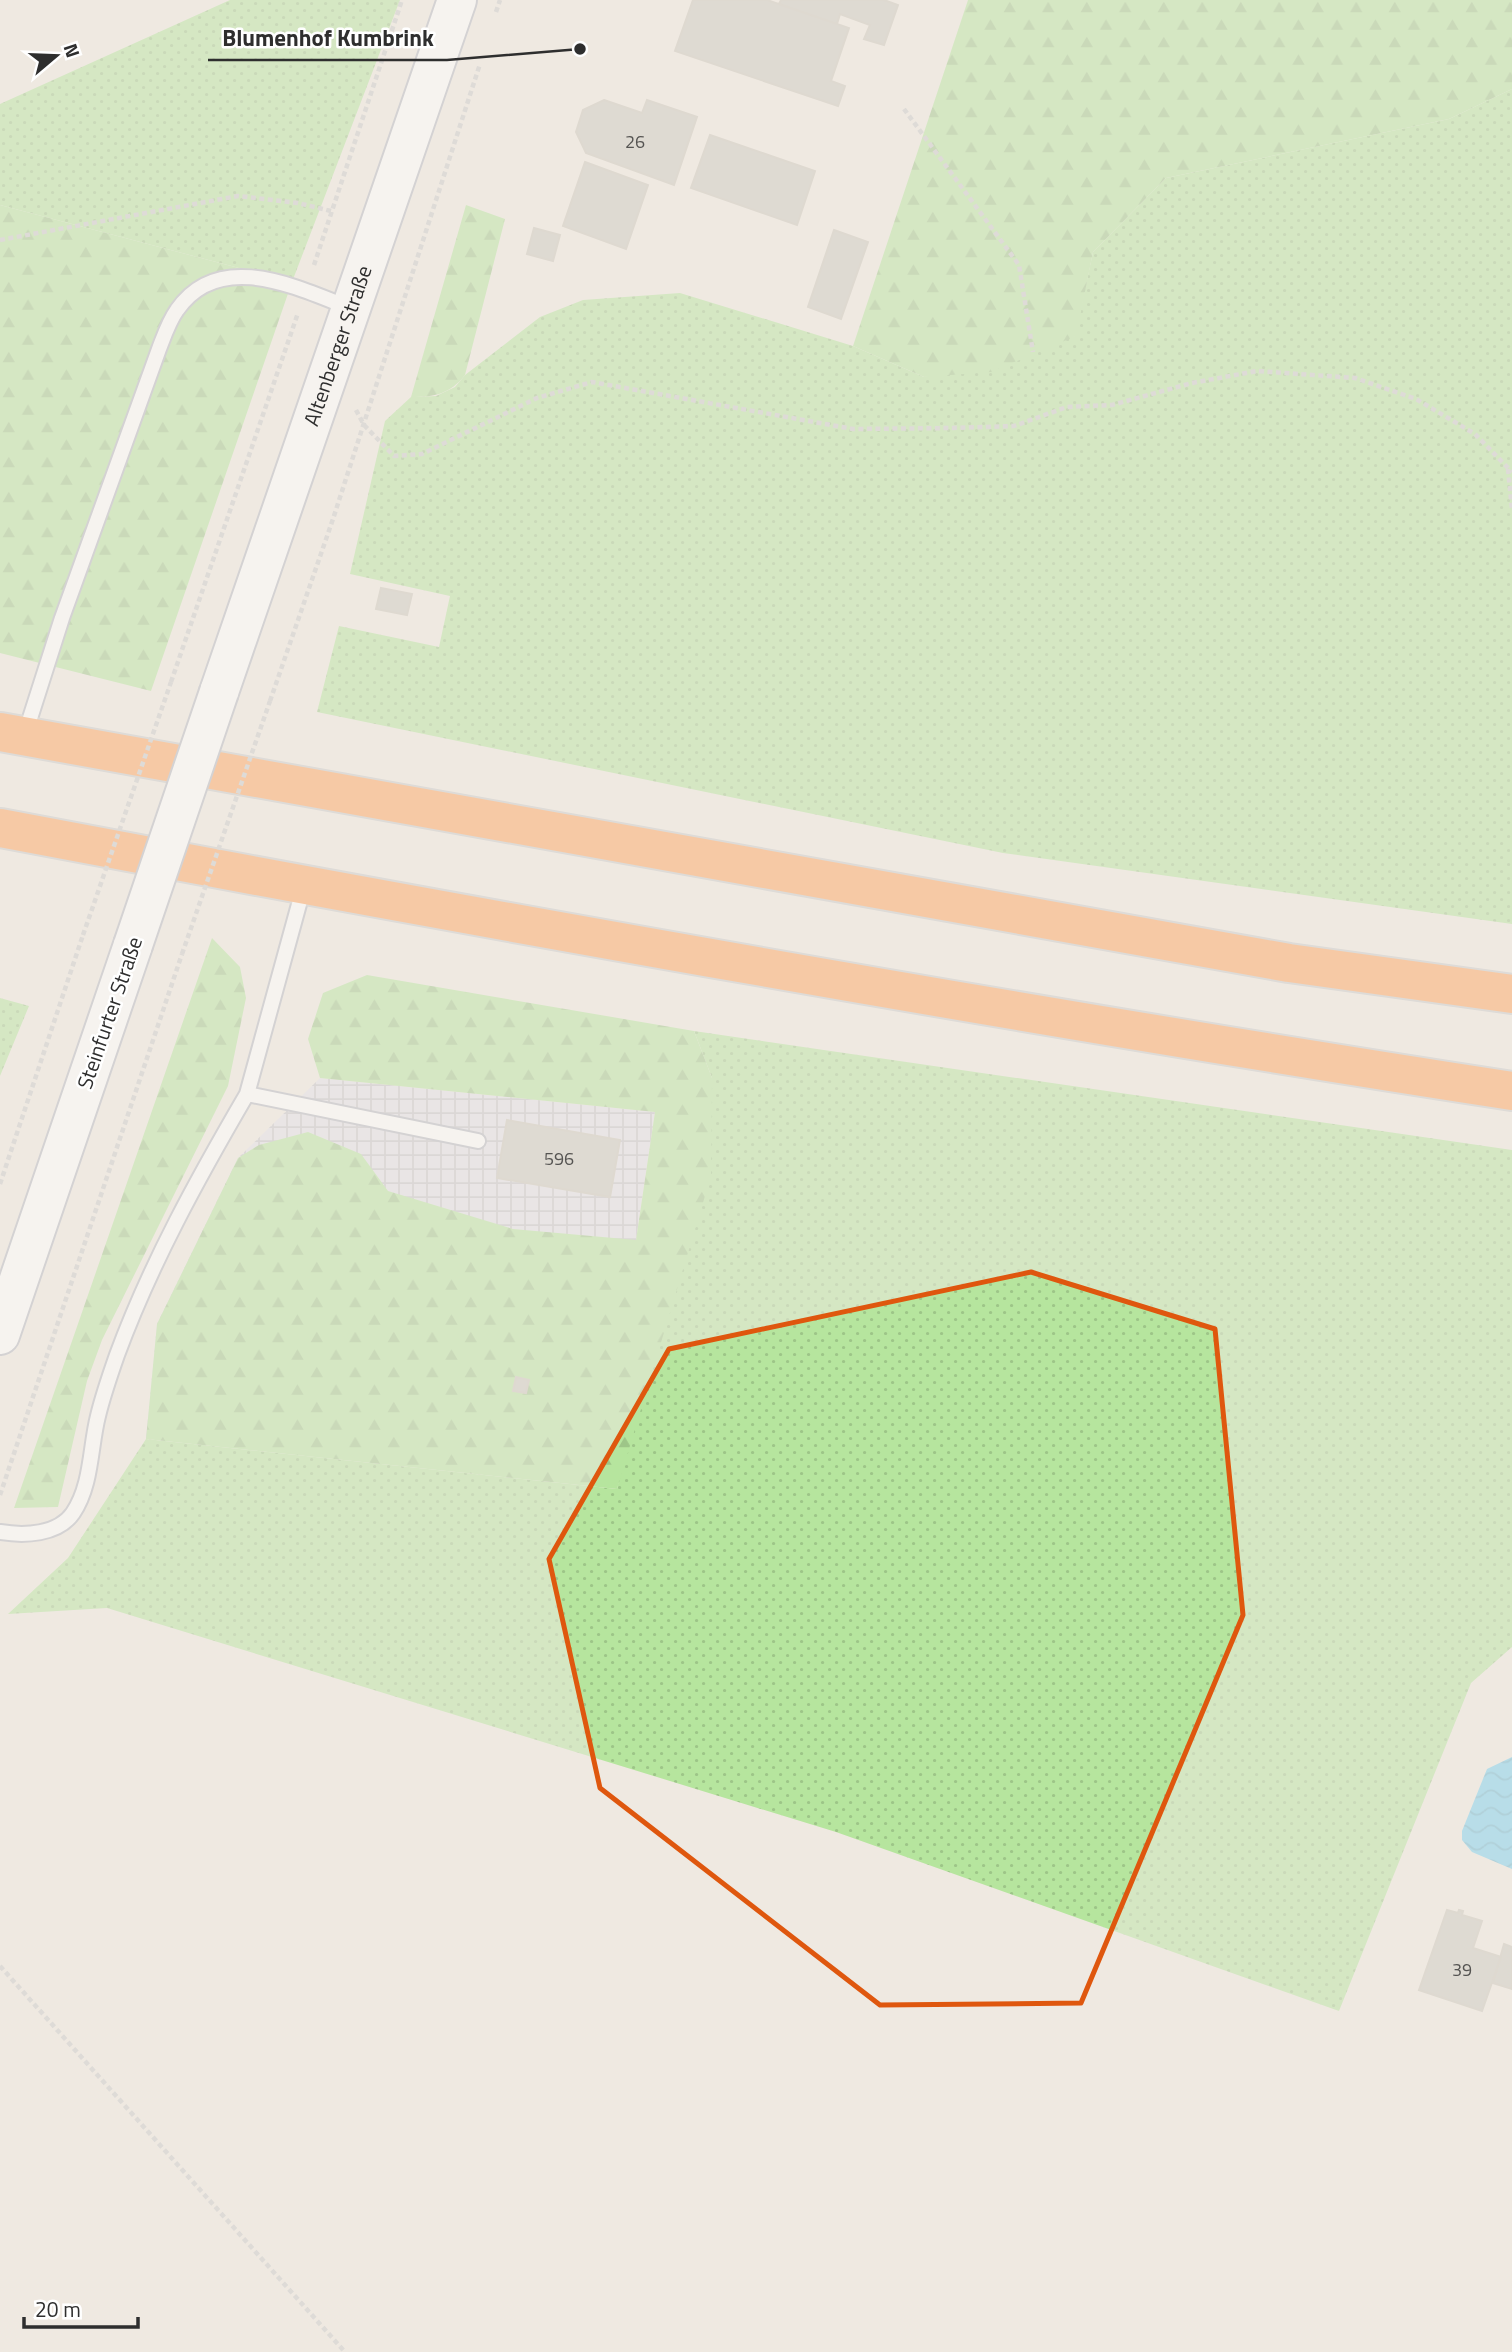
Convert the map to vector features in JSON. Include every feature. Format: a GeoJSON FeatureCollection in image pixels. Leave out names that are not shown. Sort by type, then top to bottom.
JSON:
{"type":"FeatureCollection","features":[{"type":"Feature","properties":{"kind":"highway"},"geometry":{"type":"LineString","coordinates":[[12,735],[1289,963],[1512,994]]}},
{"type":"Feature","properties":{"kind":"highway"},"geometry":{"type":"LineString","coordinates":[[0,828],[551,931],[1267,1053],[1512,1091]]}},
{"type":"Feature","properties":{"kind":"main road","name":"Altenberger Straße"},"geometry":{"type":"LineString","coordinates":[[219,692],[457,0]]}},
{"type":"Feature","properties":{"kind":"main road","name":"Steinfurter Straße"},"geometry":{"type":"LineString","coordinates":[[0,1335],[219,692]]}},
{"type":"Feature","properties":{"kind":"lane"},"geometry":{"type":"LineString","coordinates":[[12,735],[66,605],[175,312],[189,295],[209,281],[232,276],[259,278],[306,291],[351,308]]}},
{"type":"Feature","properties":{"kind":"lane"},"geometry":{"type":"LineString","coordinates":[[0,1532],[30,1535],[44,1531],[58,1525],[75,1509],[87,1477],[98,1416],[117,1355],[149,1276],[189,1194],[247,1094],[304,885]]}},
{"type":"Feature","properties":{"kind":"lane"},"geometry":{"type":"LineString","coordinates":[[247,1094],[478,1141]]}},
{"type":"Feature","properties":{"kind":"path"},"geometry":{"type":"LineString","coordinates":[[0,1184],[83,935],[306,291],[402,0]]}},
{"type":"Feature","properties":{"kind":"path"},"geometry":{"type":"LineString","coordinates":[[494,18],[500,0]]}},
{"type":"Feature","properties":{"kind":"path"},"geometry":{"type":"LineString","coordinates":[[0,1495],[364,425],[481,58]]}},
{"type":"Feature","properties":{"kind":"path"},"geometry":{"type":"LineString","coordinates":[[904,109],[1019,265],[1033,352]]}},
{"type":"Feature","properties":{"kind":"path"},"geometry":{"type":"LineString","coordinates":[[0,240],[238,196],[298,203],[331,211]]}},
{"type":"Feature","properties":{"kind":"path"},"geometry":{"type":"LineString","coordinates":[[332,366],[364,425],[394,456],[422,454],[537,398],[592,382],[853,429],[1014,426],[1067,407],[1112,405],[1257,371],[1355,378],[1416,399],[1475,434],[1510,470],[1512,509]]}},
{"type":"Feature","properties":{"kind":"path"},"geometry":{"type":"LineString","coordinates":[[0,1966],[345,2352]]}},
{"type":"Feature","properties":{"kind":"highlighted area"},"geometry":{"type":"Polygon","coordinates":[[[1031,1272],[1215,1329],[1243,1615],[1081,2003],[880,2005],[600,1788],[549,1559],[669,1349],[1031,1272]]]}},
{"type":"Feature","properties":{"kind":"shaded area"},"geometry":{"type":"Polygon","coordinates":[[[320,1078],[655,1112],[636,1240],[146,1439],[157,1324],[238,1158],[320,1078]]]}},
{"type":"Feature","properties":{"kind":"green space"},"geometry":{"type":"Polygon","coordinates":[[[230,0],[400,0],[292,282],[0,205],[0,104],[230,0]]]}},
{"type":"Feature","properties":{"kind":"green space"},"geometry":{"type":"Polygon","coordinates":[[[968,0],[1512,0],[1512,89],[1449,119],[1166,178],[1093,252],[1076,336],[991,372],[924,377],[853,346],[968,0]]]}},
{"type":"Feature","properties":{"kind":"green space"},"geometry":{"type":"Polygon","coordinates":[[[1512,89],[1512,924],[1003,853],[317,712],[339,626],[439,647],[450,596],[350,574],[385,421],[411,397],[436,396],[455,387],[465,375],[540,317],[583,300],[680,293],[853,346],[924,377],[1075,336],[1093,252],[1166,178],[1449,119],[1512,89]]]}},
{"type":"Feature","properties":{"kind":"green space"},"geometry":{"type":"Polygon","coordinates":[[[0,205],[292,282],[151,691],[0,653],[0,205]]]}},
{"type":"Feature","properties":{"kind":"green space"},"geometry":{"type":"Polygon","coordinates":[[[466,205],[505,219],[465,375],[454,386],[441,393],[411,397],[466,205]]]}},
{"type":"Feature","properties":{"kind":"green space"},"geometry":{"type":"Polygon","coordinates":[[[212,938],[240,967],[246,998],[228,1086],[102,1340],[87,1381],[58,1507],[14,1508],[212,938]]]}},
{"type":"Feature","properties":{"kind":"green space"},"geometry":{"type":"Polygon","coordinates":[[[367,975],[694,1031],[712,1078],[711,1176],[617,1489],[146,1439],[157,1324],[238,1158],[259,1145],[308,1132],[361,1154],[388,1191],[513,1229],[636,1240],[655,1112],[320,1078],[308,1039],[323,993],[367,975]]]}},
{"type":"Feature","properties":{"kind":"green space"},"geometry":{"type":"Polygon","coordinates":[[[0,998],[29,1006],[0,1076],[0,998]]]}},
{"type":"Feature","properties":{"kind":"green space"},"geometry":{"type":"Polygon","coordinates":[[[694,1031],[1512,1150],[1512,1647],[1471,1683],[1339,2011],[836,1832],[107,1608],[8,1614],[68,1558],[146,1439],[617,1489],[712,1078],[694,1031]]]}},
{"type":"Feature","properties":{"kind":"water"},"geometry":{"type":"Polygon","coordinates":[[[1512,1757],[1512,1869],[1472,1852],[1462,1840],[1462,1831],[1487,1769],[1512,1757]]]}},
{"type":"Feature","properties":{"kind":"building"},"geometry":{"type":"Polygon","coordinates":[[[693,0],[767,0],[849,28],[831,81],[845,86],[838,106],[675,51],[693,0]]]}},
{"type":"Feature","properties":{"kind":"building"},"geometry":{"type":"Polygon","coordinates":[[[781,0],[884,0],[898,5],[884,45],[864,39],[870,25],[840,14],[837,24],[779,4],[781,0]]]}},
{"type":"Feature","properties":{"kind":"building"},"geometry":{"type":"Polygon","coordinates":[[[604,100],[642,113],[647,100],[697,117],[674,185],[586,153],[576,132],[583,110],[604,100]]]}},
{"type":"Feature","properties":{"kind":"building"},"geometry":{"type":"Polygon","coordinates":[[[710,135],[815,171],[797,225],[691,188],[710,135]]]}},
{"type":"Feature","properties":{"kind":"building"},"geometry":{"type":"Polygon","coordinates":[[[585,162],[648,185],[626,249],[563,226],[585,162]]]}},
{"type":"Feature","properties":{"kind":"building"},"geometry":{"type":"Polygon","coordinates":[[[534,228],[560,235],[553,261],[527,254],[534,228]]]}},
{"type":"Feature","properties":{"kind":"building"},"geometry":{"type":"Polygon","coordinates":[[[834,230],[868,242],[841,319],[808,307],[834,230]]]}},
{"type":"Feature","properties":{"kind":"building"},"geometry":{"type":"Polygon","coordinates":[[[381,588],[412,594],[407,615],[376,609],[381,588]]]}},
{"type":"Feature","properties":{"kind":"building"},"geometry":{"type":"Polygon","coordinates":[[[507,1120],[620,1140],[610,1197],[497,1178],[507,1120]]]}},
{"type":"Feature","properties":{"kind":"building"},"geometry":{"type":"Polygon","coordinates":[[[516,1377],[529,1380],[526,1393],[513,1391],[516,1377]]]}},
{"type":"Feature","properties":{"kind":"building"},"geometry":{"type":"Polygon","coordinates":[[[1447,1910],[1458,1913],[1459,1910],[1463,1911],[1462,1915],[1482,1921],[1473,1948],[1501,1957],[1482,2011],[1419,1990],[1447,1910]]]}},
{"type":"Feature","properties":{"kind":"building"},"geometry":{"type":"Polygon","coordinates":[[[1504,1944],[1512,1947],[1512,1989],[1493,1983],[1504,1944]]]}},
{"type":"Feature","properties":{"kind":"place","name":"Blumenhof Kumbrink"},"geometry":{"type":"Point","coordinates":[580,49]}}]}
